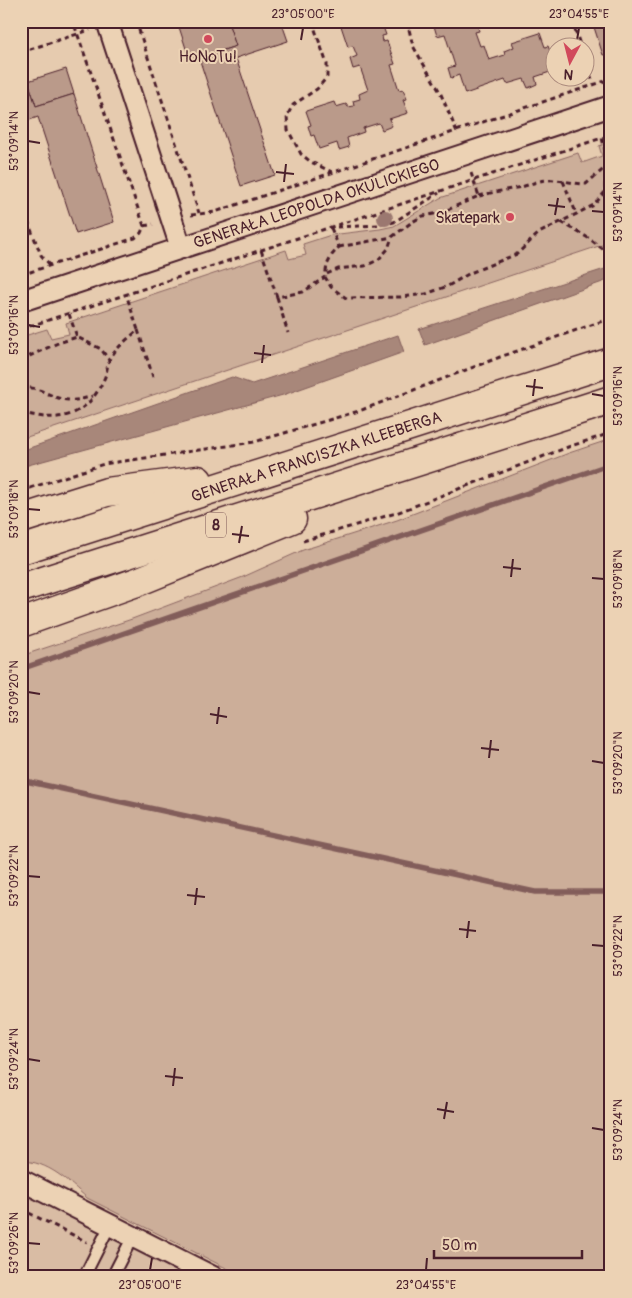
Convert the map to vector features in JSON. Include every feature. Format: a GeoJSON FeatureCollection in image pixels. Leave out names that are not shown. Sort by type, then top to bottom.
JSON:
{"type":"FeatureCollection","features":[{"type":"Feature","properties":{"kind":"highway","name":"GENERAŁA FRANCISZKA KLEEBERGA"},"geometry":{"type":"LineString","coordinates":[[21,550],[611,362]]}},
{"type":"Feature","properties":{"kind":"highway","name":"8"},"geometry":{"type":"LineString","coordinates":[[21,588],[611,400]]}},
{"type":"Feature","properties":{"kind":"highway"},"geometry":{"type":"LineString","coordinates":[[21,623],[136,582],[216,548],[336,502],[411,463]]}},
{"type":"Feature","properties":{"kind":"highway"},"geometry":{"type":"LineString","coordinates":[[21,519],[107,492],[266,471]]}},
{"type":"Feature","properties":{"kind":"street"},"geometry":{"type":"LineString","coordinates":[[107,22],[181,248]]}},
{"type":"Feature","properties":{"kind":"street","name":"GENERAŁA LEOPOLDA OKULICKIEGO"},"geometry":{"type":"LineString","coordinates":[[21,301],[611,106]]}},
{"type":"Feature","properties":{"kind":"street"},"geometry":{"type":"LineString","coordinates":[[21,1180],[213,1277]]}},
{"type":"Feature","properties":{"kind":"lane"},"geometry":{"type":"LineString","coordinates":[[84,1277],[110,1225]]}},
{"type":"Feature","properties":{"kind":"lane"},"geometry":{"type":"LineString","coordinates":[[112,1277],[133,1236]]}},
{"type":"Feature","properties":{"kind":"path"},"geometry":{"type":"LineString","coordinates":[[21,275],[135,238],[141,233],[144,226],[73,21]]}},
{"type":"Feature","properties":{"kind":"path"},"geometry":{"type":"LineString","coordinates":[[136,21],[199,213],[215,212],[585,88]]}},
{"type":"Feature","properties":{"kind":"path"},"geometry":{"type":"LineString","coordinates":[[312,21],[327,64],[327,76],[317,88],[293,105],[287,116],[288,130],[301,154],[332,172]]}},
{"type":"Feature","properties":{"kind":"path"},"geometry":{"type":"LineString","coordinates":[[407,21],[413,46],[440,92],[456,130],[479,196]]}},
{"type":"Feature","properties":{"kind":"path"},"geometry":{"type":"LineString","coordinates":[[562,21],[572,22],[578,38]]}},
{"type":"Feature","properties":{"kind":"path"},"geometry":{"type":"LineString","coordinates":[[21,52],[78,34],[107,22]]}},
{"type":"Feature","properties":{"kind":"path"},"geometry":{"type":"LineString","coordinates":[[594,85],[611,80]]}},
{"type":"Feature","properties":{"kind":"path"},"geometry":{"type":"LineString","coordinates":[[21,330],[611,135]]}},
{"type":"Feature","properties":{"kind":"path"},"geometry":{"type":"LineString","coordinates":[[602,138],[606,155],[606,167],[605,192],[594,206],[540,233],[517,254],[470,274],[448,286],[426,294],[401,297],[346,298],[331,287],[326,275],[332,255],[339,246],[392,237],[423,216],[440,213],[479,196],[524,187],[537,181],[548,180],[586,184],[606,167]]}},
{"type":"Feature","properties":{"kind":"path"},"geometry":{"type":"LineString","coordinates":[[563,181],[577,215]]}},
{"type":"Feature","properties":{"kind":"path"},"geometry":{"type":"LineString","coordinates":[[331,227],[379,225],[394,222],[445,190]]}},
{"type":"Feature","properties":{"kind":"path"},"geometry":{"type":"LineString","coordinates":[[21,204],[40,255],[50,265]]}},
{"type":"Feature","properties":{"kind":"path"},"geometry":{"type":"LineString","coordinates":[[21,225],[28,222]]}},
{"type":"Feature","properties":{"kind":"path"},"geometry":{"type":"LineString","coordinates":[[560,222],[590,239],[609,254],[611,253]]}},
{"type":"Feature","properties":{"kind":"path"},"geometry":{"type":"LineString","coordinates":[[331,227],[339,246]]}},
{"type":"Feature","properties":{"kind":"path"},"geometry":{"type":"LineString","coordinates":[[277,297],[303,292],[326,275],[338,269],[365,266],[378,260],[388,249],[392,237]]}},
{"type":"Feature","properties":{"kind":"path"},"geometry":{"type":"LineString","coordinates":[[261,250],[288,333]]}},
{"type":"Feature","properties":{"kind":"path"},"geometry":{"type":"LineString","coordinates":[[126,294],[153,377]]}},
{"type":"Feature","properties":{"kind":"path"},"geometry":{"type":"LineString","coordinates":[[69,314],[77,337],[100,349],[110,360]]}},
{"type":"Feature","properties":{"kind":"path"},"geometry":{"type":"LineString","coordinates":[[21,491],[104,464],[254,442],[359,410],[611,318]]}},
{"type":"Feature","properties":{"kind":"path"},"geometry":{"type":"LineString","coordinates":[[21,412],[41,418],[70,415],[84,407],[94,396],[117,348],[138,330]]}},
{"type":"Feature","properties":{"kind":"path"},"geometry":{"type":"LineString","coordinates":[[21,360],[58,343],[77,337]]}},
{"type":"Feature","properties":{"kind":"path"},"geometry":{"type":"LineString","coordinates":[[21,388],[38,389],[68,400],[78,400],[94,396]]}},
{"type":"Feature","properties":{"kind":"path"},"geometry":{"type":"LineString","coordinates":[[300,542],[396,513],[568,447],[611,433]]}},
{"type":"Feature","properties":{"kind":"path"},"geometry":{"type":"LineString","coordinates":[[21,1210],[99,1248]]}},
{"type":"Feature","properties":{"kind":"shaded area"},"geometry":{"type":"Polygon","coordinates":[[[611,142],[611,242],[21,439],[21,337],[47,329],[51,338],[69,334],[66,323],[286,250],[289,259],[306,255],[303,244],[331,235],[394,226],[440,198],[578,153],[582,163],[602,156],[599,146],[611,142]]]}},
{"type":"Feature","properties":{"kind":"shaded area"},"geometry":{"type":"Polygon","coordinates":[[[611,267],[611,279],[425,345],[419,329],[611,267]]]}},
{"type":"Feature","properties":{"kind":"shaded area"},"geometry":{"type":"Polygon","coordinates":[[[398,335],[404,352],[283,395],[21,467],[21,451],[232,377],[252,384],[398,335]]]}},
{"type":"Feature","properties":{"kind":"shaded area"},"geometry":{"type":"Polygon","coordinates":[[[611,439],[611,1277],[244,1277],[87,1198],[49,1168],[40,1164],[21,1161],[21,656],[132,619],[243,577],[303,550],[397,520],[569,453],[611,439]]]}},
{"type":"Feature","properties":{"kind":"shaded area"},"geometry":{"type":"Polygon","coordinates":[[[21,1190],[191,1277],[21,1277],[21,1190]]]}},
{"type":"Feature","properties":{"kind":"building","name":"HoNoTu!"},"geometry":{"type":"Polygon","coordinates":[[[197,21],[228,21],[236,46],[190,61],[179,27],[197,21]]]}},
{"type":"Feature","properties":{"kind":"building"},"geometry":{"type":"Polygon","coordinates":[[[281,21],[288,41],[236,58],[275,175],[241,186],[199,58],[236,46],[228,22],[281,21]]]}},
{"type":"Feature","properties":{"kind":"building"},"geometry":{"type":"Polygon","coordinates":[[[332,21],[381,21],[386,35],[382,36],[383,42],[387,41],[395,64],[391,65],[399,90],[403,89],[407,99],[403,100],[408,113],[389,119],[392,126],[382,130],[379,123],[363,128],[364,132],[347,138],[349,147],[339,150],[337,143],[319,149],[314,135],[311,136],[308,126],[311,125],[306,111],[334,102],[336,107],[346,104],[348,107],[354,106],[353,101],[360,99],[359,94],[368,90],[360,67],[353,69],[350,59],[357,56],[353,46],[348,47],[340,23],[333,25],[332,21]]]}},
{"type":"Feature","properties":{"kind":"building"},"geometry":{"type":"Polygon","coordinates":[[[440,21],[476,21],[479,31],[475,32],[480,46],[484,45],[489,60],[505,55],[504,51],[514,47],[512,42],[540,33],[544,44],[544,74],[535,77],[537,84],[528,88],[524,79],[507,84],[505,80],[465,94],[459,75],[451,78],[448,68],[455,66],[445,34],[437,36],[434,26],[441,23],[440,21]]]}},
{"type":"Feature","properties":{"kind":"building"},"geometry":{"type":"Polygon","coordinates":[[[592,21],[611,21],[611,53],[603,55],[592,21]]]}},
{"type":"Feature","properties":{"kind":"building"},"geometry":{"type":"Polygon","coordinates":[[[66,69],[74,94],[36,106],[28,81],[66,69]]]}},
{"type":"Feature","properties":{"kind":"building"},"geometry":{"type":"Polygon","coordinates":[[[28,81],[36,106],[74,94],[114,222],[76,234],[38,117],[21,123],[21,83],[28,81]]]}},
{"type":"Feature","properties":{"kind":"waterway"},"geometry":{"type":"LineString","coordinates":[[21,669],[611,464]]}},
{"type":"Feature","properties":{"kind":"waterway"},"geometry":{"type":"LineString","coordinates":[[21,780],[535,892],[611,892]]}},
{"type":"Feature","properties":{"kind":"place","name":"HoNoTu!"},"geometry":{"type":"Point","coordinates":[208,39]}},
{"type":"Feature","properties":{"kind":"place","name":"Skatepark"},"geometry":{"type":"Point","coordinates":[510,217]}}]}
